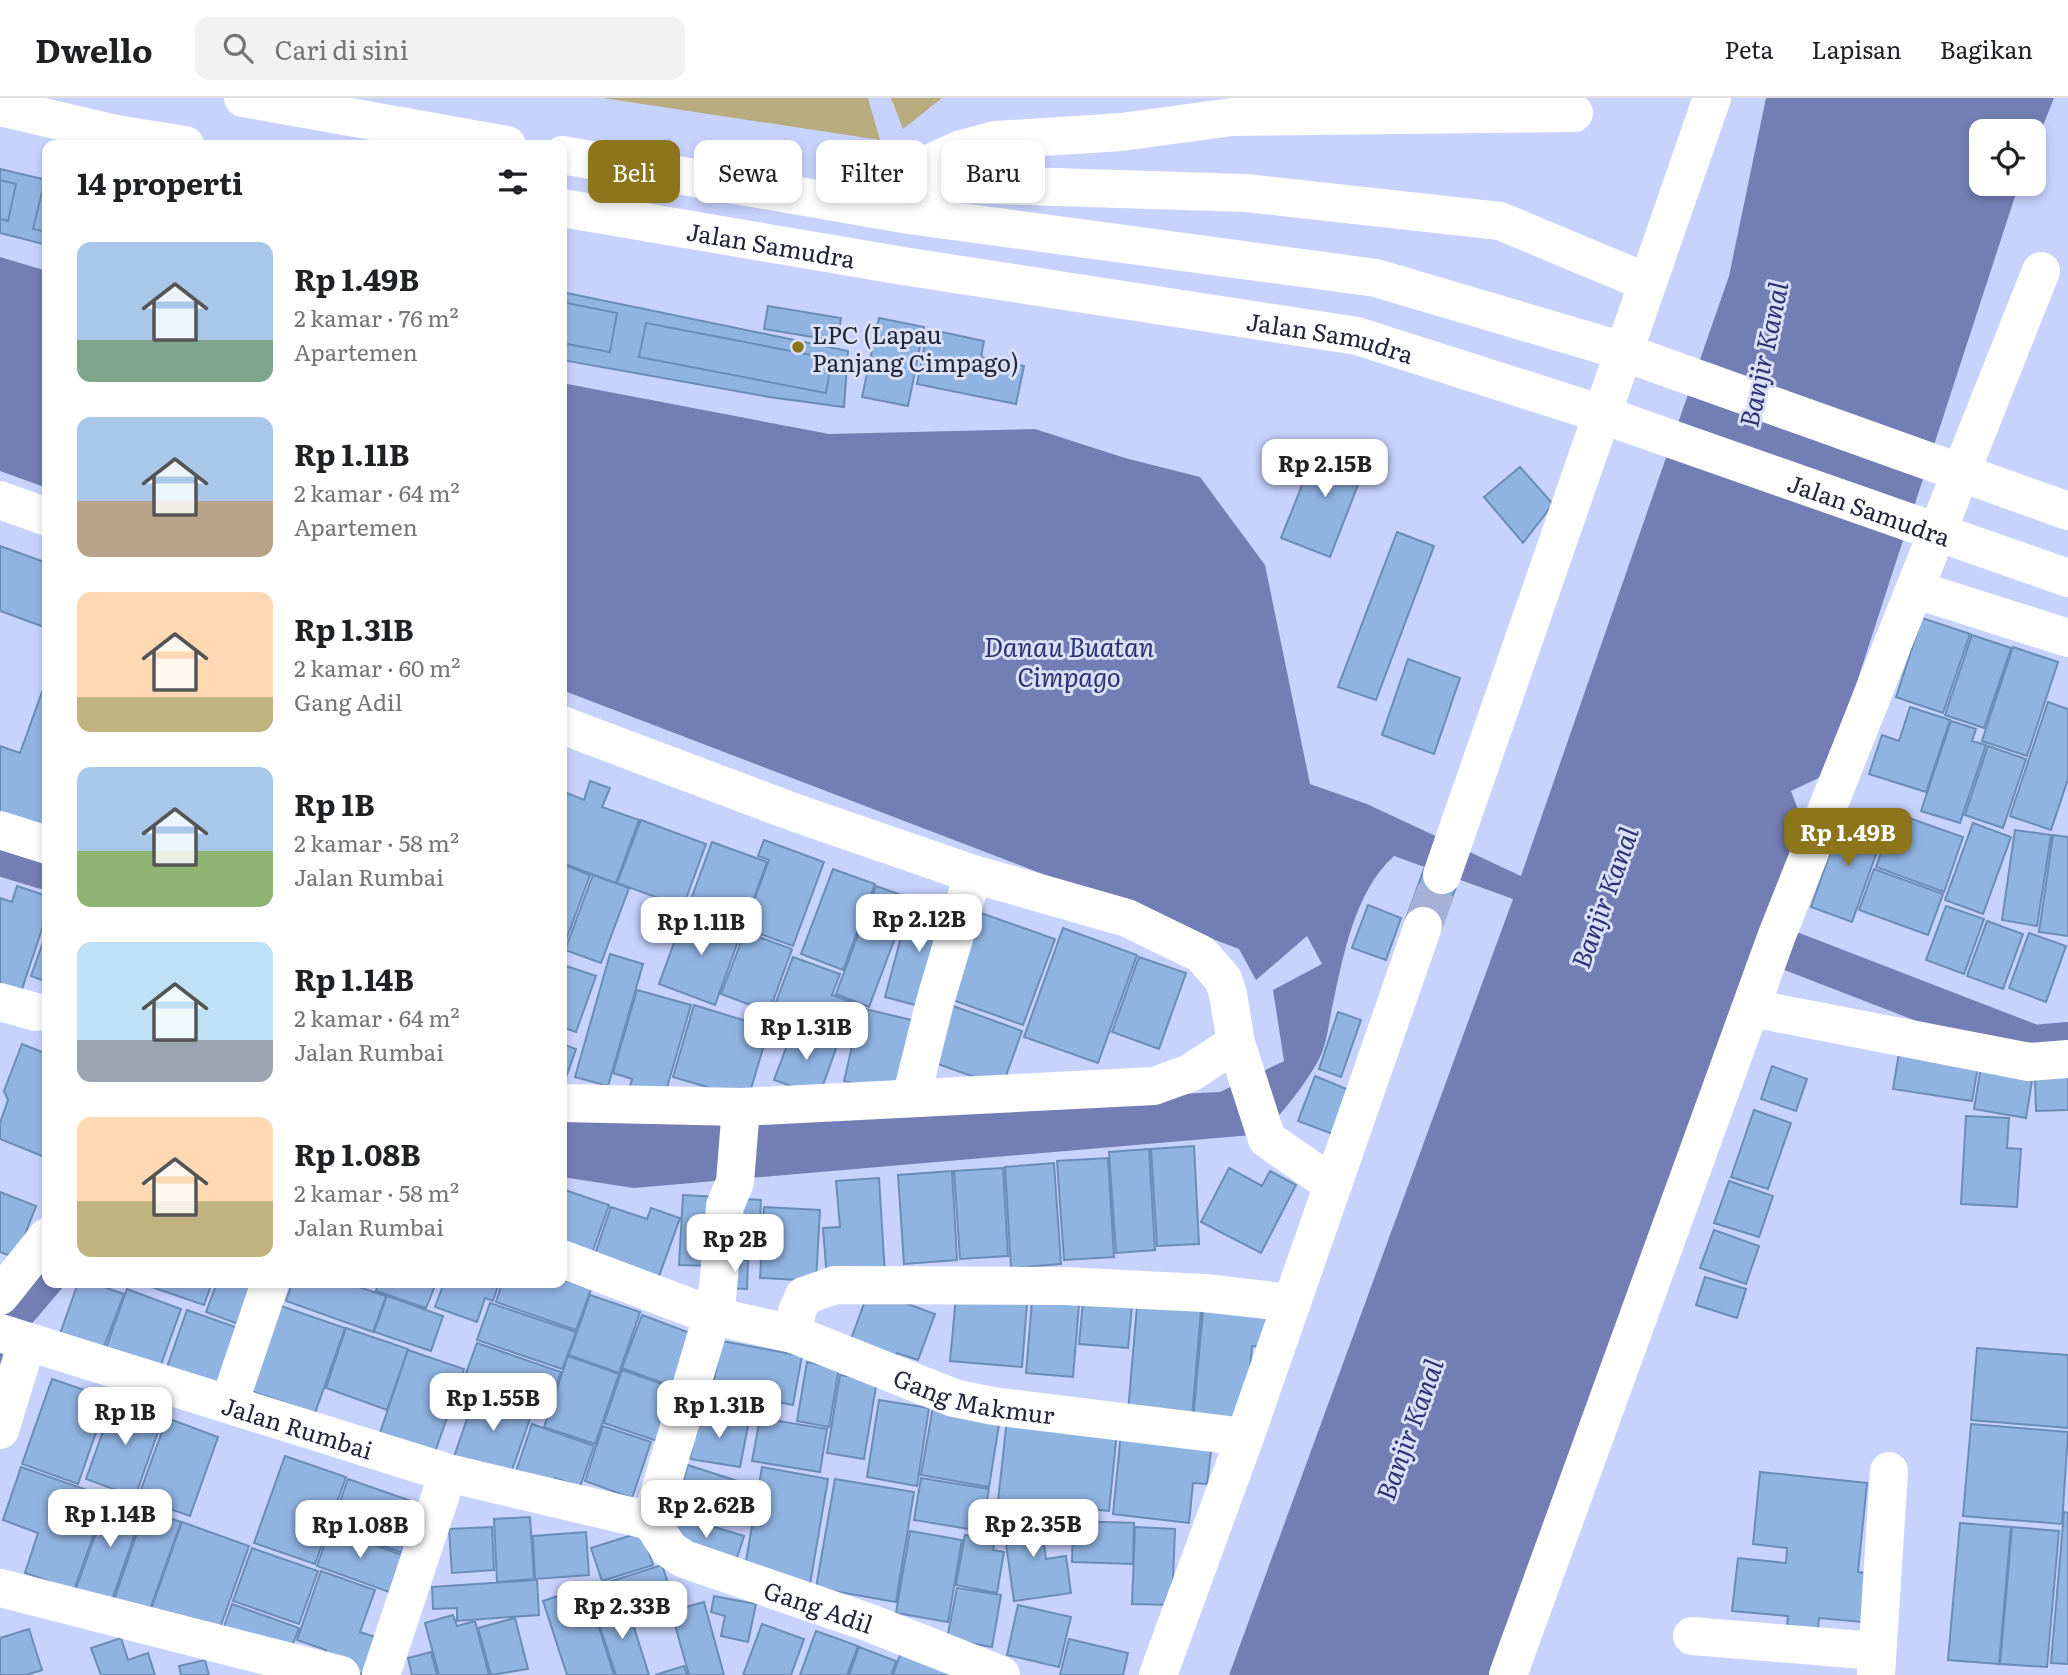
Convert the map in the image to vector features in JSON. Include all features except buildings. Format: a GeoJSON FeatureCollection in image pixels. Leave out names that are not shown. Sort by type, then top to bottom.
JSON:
{"type":"FeatureCollection","features":[{"type":"Feature","properties":{"kind":"street"},"geometry":{"type":"LineString","coordinates":[[243,98],[479,140]]}},
{"type":"Feature","properties":{"kind":"street"},"geometry":{"type":"LineString","coordinates":[[1447,858],[1712,98]]}},
{"type":"Feature","properties":{"kind":"street"},"geometry":{"type":"LineString","coordinates":[[0,107],[154,140]]}},
{"type":"Feature","properties":{"kind":"street"},"geometry":{"type":"LineString","coordinates":[[927,170],[932,162],[961,149],[995,140],[1121,132],[1232,117],[1574,113]]}},
{"type":"Feature","properties":{"kind":"street","name":"Jalan Samudra"},"geometry":{"type":"LineString","coordinates":[[567,156],[816,190]]}},
{"type":"Feature","properties":{"kind":"street"},"geometry":{"type":"LineString","coordinates":[[927,195],[962,184],[1246,193],[1500,221],[1646,282]]}},
{"type":"Feature","properties":{"kind":"street","name":"Jalan Samudra"},"geometry":{"type":"LineString","coordinates":[[913,203],[1376,278],[1606,346],[2068,511]]}},
{"type":"Feature","properties":{"kind":"street","name":"Jalan Samudra"},"geometry":{"type":"LineString","coordinates":[[567,209],[903,266],[1357,336],[1586,409],[2068,578]]}},
{"type":"Feature","properties":{"kind":"street"},"geometry":{"type":"LineString","coordinates":[[1508,1675],[1777,934],[1917,590],[2041,271]]}},
{"type":"Feature","properties":{"kind":"street"},"geometry":{"type":"LineString","coordinates":[[0,500],[42,515]]}},
{"type":"Feature","properties":{"kind":"street"},"geometry":{"type":"LineString","coordinates":[[1917,590],[2068,638]]}},
{"type":"Feature","properties":{"kind":"street"},"geometry":{"type":"LineString","coordinates":[[567,727],[793,812],[973,874],[1127,918],[1200,954],[1223,979],[1240,1053],[1267,1139],[1333,1185]]}},
{"type":"Feature","properties":{"kind":"street"},"geometry":{"type":"LineString","coordinates":[[0,830],[42,843]]}},
{"type":"Feature","properties":{"kind":"street"},"geometry":{"type":"LineString","coordinates":[[911,1098],[935,1002],[973,874]]}},
{"type":"Feature","properties":{"kind":"street"},"geometry":{"type":"LineString","coordinates":[[1158,1675],[1245,1437],[1423,926]]}},
{"type":"Feature","properties":{"kind":"street"},"geometry":{"type":"LineString","coordinates":[[1754,999],[2029,1062],[2068,1059]]}},
{"type":"Feature","properties":{"kind":"street"},"geometry":{"type":"LineString","coordinates":[[0,1002],[36,1012]]}},
{"type":"Feature","properties":{"kind":"street"},"geometry":{"type":"LineString","coordinates":[[567,1103],[741,1111],[911,1098],[1154,1086],[1240,1053]]}},
{"type":"Feature","properties":{"kind":"street"},"geometry":{"type":"LineString","coordinates":[[651,1521],[713,1316],[725,1206],[734,1182],[741,1111]]}},
{"type":"Feature","properties":{"kind":"street"},"geometry":{"type":"LineString","coordinates":[[0,1296],[42,1243]]}},
{"type":"Feature","properties":{"kind":"street","name":"Gang Makmur"},"geometry":{"type":"LineString","coordinates":[[567,1261],[713,1316],[793,1334],[954,1398],[993,1406],[1245,1437]]}},
{"type":"Feature","properties":{"kind":"street"},"geometry":{"type":"LineString","coordinates":[[793,1334],[796,1311],[804,1296],[835,1286],[1065,1286],[1204,1293],[1292,1303]]}},
{"type":"Feature","properties":{"kind":"street"},"geometry":{"type":"LineString","coordinates":[[229,1404],[268,1288]]}},
{"type":"Feature","properties":{"kind":"street"},"geometry":{"type":"LineString","coordinates":[[0,1430],[13,1337]]}},
{"type":"Feature","properties":{"kind":"street","name":"Jalan Rumbai"},"geometry":{"type":"LineString","coordinates":[[13,1337],[447,1473],[651,1521]]}},
{"type":"Feature","properties":{"kind":"street"},"geometry":{"type":"LineString","coordinates":[[1692,1636],[1876,1663],[1889,1471]]}},
{"type":"Feature","properties":{"kind":"street"},"geometry":{"type":"LineString","coordinates":[[382,1675],[447,1473]]}},
{"type":"Feature","properties":{"kind":"street","name":"Gang Adil"},"geometry":{"type":"LineString","coordinates":[[651,1521],[670,1549],[684,1559],[870,1623],[1001,1675]]}},
{"type":"Feature","properties":{"kind":"street"},"geometry":{"type":"LineString","coordinates":[[0,1588],[341,1675]]}},
{"type":"Feature","properties":{"kind":"shaded area"},"geometry":{"type":"Polygon","coordinates":[[[603,98],[868,98],[880,140],[603,98]]]}},
{"type":"Feature","properties":{"kind":"shaded area"},"geometry":{"type":"Polygon","coordinates":[[[891,98],[942,98],[903,129],[891,98]]]}},
{"type":"Feature","properties":{"kind":"water"},"geometry":{"type":"Polygon","coordinates":[[[1766,98],[2054,98],[2046,119],[1969,119],[1969,196],[2015,196],[1827,774],[1791,791],[1806,831],[1496,1675],[1229,1675],[1513,899],[1394,856],[1369,888],[1352,926],[1321,1055],[1302,1086],[1264,1134],[634,1188],[567,1178],[567,1114],[636,1121],[1220,1092],[1284,1061],[1273,990],[1322,964],[1307,936],[1256,980],[1239,949],[567,692],[567,384],[829,434],[1035,429],[1125,458],[1200,477],[1265,565],[1310,784],[1367,804],[1521,876],[1729,276],[1766,98]]]}},
{"type":"Feature","properties":{"kind":"water"},"geometry":{"type":"Polygon","coordinates":[[[0,257],[42,270],[42,486],[0,471],[0,257]]]}},
{"type":"Feature","properties":{"kind":"waterway"},"geometry":{"type":"LineString","coordinates":[[0,856],[42,869]]}},
{"type":"Feature","properties":{"kind":"waterway"},"geometry":{"type":"LineString","coordinates":[[1739,931],[2034,1045],[2068,1042]]}},
{"type":"Feature","properties":{"kind":"waterway"},"geometry":{"type":"LineString","coordinates":[[0,1345],[7,1322],[42,1281]]}},
{"type":"Feature","properties":{"kind":"tunnel"},"geometry":{"type":"LineString","coordinates":[[1423,926],[1442,875]]}},
{"type":"Feature","properties":{"kind":"place","name":"LPC (Lapau Panjang Cimpago)"},"geometry":{"type":"Point","coordinates":[798,347]}},
{"type":"Feature","properties":{"kind":"water label","name":"Banjir Kanal"},"geometry":{"type":"Point","coordinates":[1762,354]}},
{"type":"Feature","properties":{"kind":"water label","name":"Danau Buatan Cimpago"},"geometry":{"type":"Point","coordinates":[1069,660]}},
{"type":"Feature","properties":{"kind":"water label","name":"Banjir Kanal"},"geometry":{"type":"Point","coordinates":[1603,897]}},
{"type":"Feature","properties":{"kind":"water label","name":"Banjir Kanal"},"geometry":{"type":"Point","coordinates":[1408,1429]}}]}
